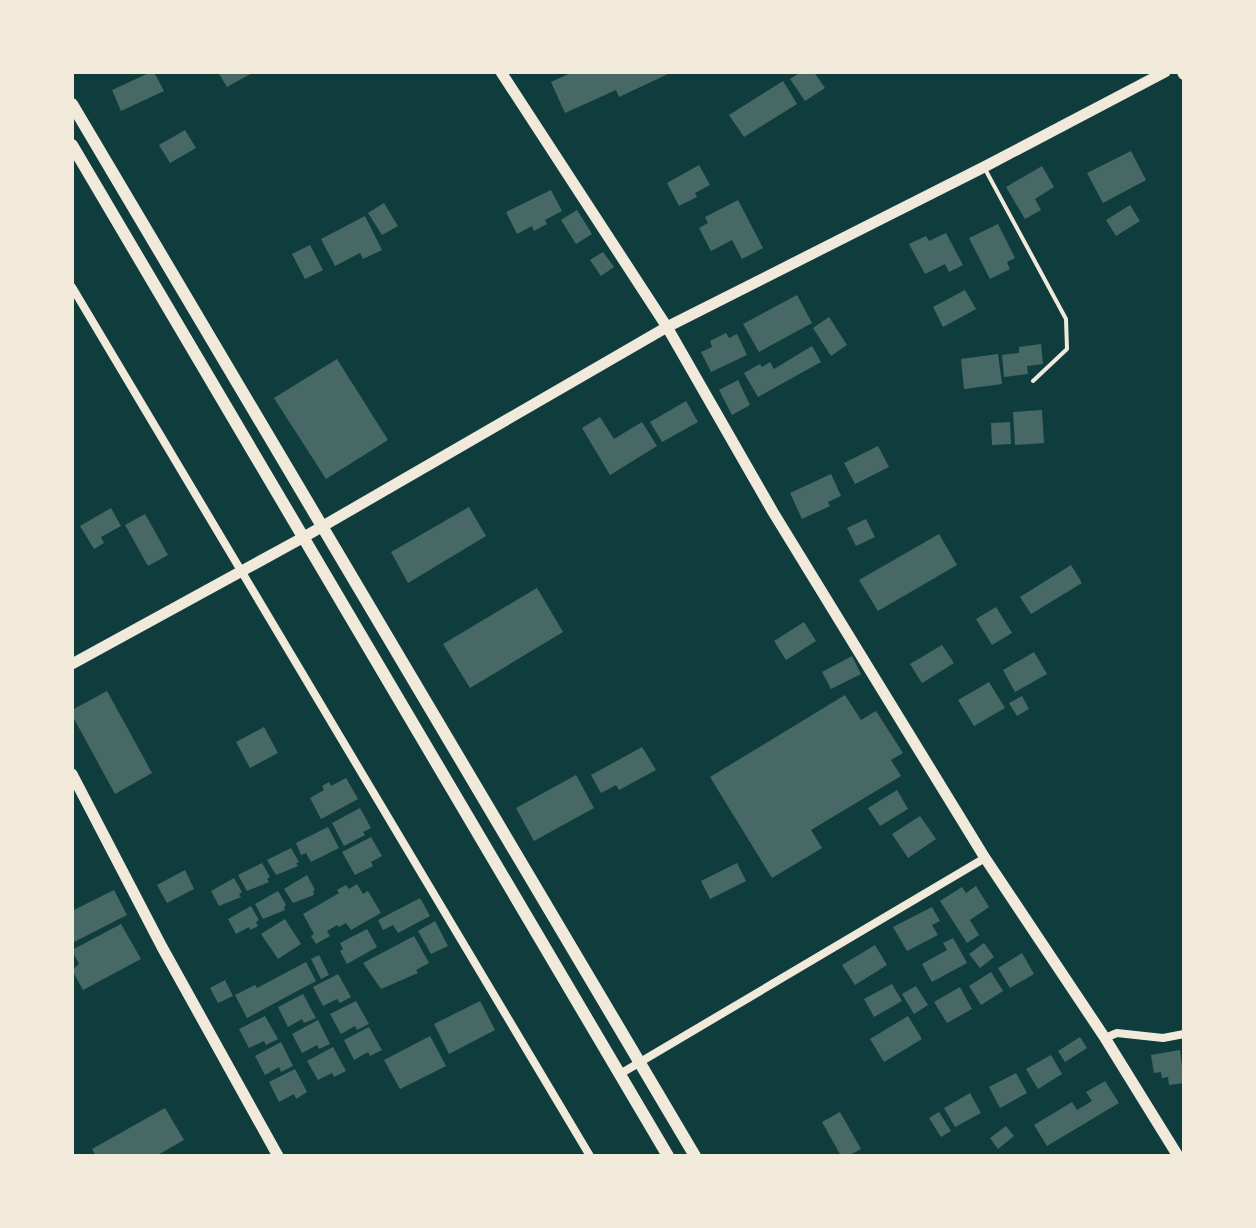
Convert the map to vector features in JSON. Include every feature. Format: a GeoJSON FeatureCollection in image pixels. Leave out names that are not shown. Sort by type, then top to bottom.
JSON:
{"type":"FeatureCollection","features":[{"type":"Feature","properties":{"kind":"main road"},"geometry":{"type":"LineString","coordinates":[[72,104],[695,1156]]}},
{"type":"Feature","properties":{"kind":"main road"},"geometry":{"type":"LineString","coordinates":[[72,145],[668,1156]]}},
{"type":"Feature","properties":{"kind":"street"},"geometry":{"type":"LineString","coordinates":[[501,72],[667,327],[773,512],[985,858],[1105,1038],[1178,1156]]}},
{"type":"Feature","properties":{"kind":"street"},"geometry":{"type":"LineString","coordinates":[[72,664],[304,537],[667,327],[1165,72]]}},
{"type":"Feature","properties":{"kind":"street"},"geometry":{"type":"LineString","coordinates":[[72,287],[590,1156]]}},
{"type":"Feature","properties":{"kind":"street"},"geometry":{"type":"LineString","coordinates":[[72,774],[162,947],[278,1156]]}},
{"type":"Feature","properties":{"kind":"street"},"geometry":{"type":"LineString","coordinates":[[620,1074],[985,858]]}},
{"type":"Feature","properties":{"kind":"street"},"geometry":{"type":"LineString","coordinates":[[1105,1038],[1117,1033],[1163,1038],[1184,1034]]}},
{"type":"Feature","properties":{"kind":"lane"},"geometry":{"type":"LineString","coordinates":[[984,167],[1066,319],[1067,349],[1033,381]]}},
{"type":"Feature","properties":{"kind":"building"},"geometry":{"type":"Polygon","coordinates":[[[154,72],[164,91],[121,111],[112,90],[154,72]]]}},
{"type":"Feature","properties":{"kind":"building"},"geometry":{"type":"Polygon","coordinates":[[[218,72],[254,72],[227,87],[218,72]]]}},
{"type":"Feature","properties":{"kind":"building"},"geometry":{"type":"Polygon","coordinates":[[[573,72],[668,74],[619,97],[616,90],[565,113],[551,82],[573,72]]]}},
{"type":"Feature","properties":{"kind":"building"},"geometry":{"type":"Polygon","coordinates":[[[801,72],[814,72],[825,88],[805,101],[790,79],[801,72]]]}},
{"type":"Feature","properties":{"kind":"building"},"geometry":{"type":"Polygon","coordinates":[[[783,81],[797,104],[744,137],[729,115],[783,81]]]}},
{"type":"Feature","properties":{"kind":"building"},"geometry":{"type":"Polygon","coordinates":[[[185,130],[196,148],[170,163],[159,145],[185,130]]]}},
{"type":"Feature","properties":{"kind":"building"},"geometry":{"type":"Polygon","coordinates":[[[1131,151],[1146,180],[1103,203],[1087,173],[1131,151]]]}},
{"type":"Feature","properties":{"kind":"building"},"geometry":{"type":"Polygon","coordinates":[[[699,165],[710,185],[695,193],[697,197],[679,206],[667,183],[699,165]]]}},
{"type":"Feature","properties":{"kind":"building"},"geometry":{"type":"Polygon","coordinates":[[[1042,166],[1054,187],[1035,199],[1041,210],[1025,219],[1006,187],[1042,166]]]}},
{"type":"Feature","properties":{"kind":"building"},"geometry":{"type":"Polygon","coordinates":[[[551,190],[562,211],[545,220],[547,224],[534,231],[532,226],[517,234],[506,212],[551,190]]]}},
{"type":"Feature","properties":{"kind":"building"},"geometry":{"type":"Polygon","coordinates":[[[738,200],[763,248],[742,259],[732,240],[711,251],[699,228],[708,223],[705,217],[738,200]]]}},
{"type":"Feature","properties":{"kind":"building"},"geometry":{"type":"Polygon","coordinates":[[[384,203],[398,226],[382,235],[368,213],[384,203]]]}},
{"type":"Feature","properties":{"kind":"building"},"geometry":{"type":"Polygon","coordinates":[[[1130,205],[1140,221],[1116,236],[1106,220],[1130,205]]]}},
{"type":"Feature","properties":{"kind":"building"},"geometry":{"type":"Polygon","coordinates":[[[577,210],[592,234],[576,244],[561,220],[577,210]]]}},
{"type":"Feature","properties":{"kind":"building"},"geometry":{"type":"Polygon","coordinates":[[[365,216],[382,250],[363,259],[360,253],[335,266],[321,239],[365,216]]]}},
{"type":"Feature","properties":{"kind":"building"},"geometry":{"type":"Polygon","coordinates":[[[998,224],[1015,258],[1007,262],[1010,269],[990,279],[969,238],[998,224]]]}},
{"type":"Feature","properties":{"kind":"building"},"geometry":{"type":"Polygon","coordinates":[[[946,233],[963,265],[949,272],[945,264],[925,274],[909,244],[926,236],[929,241],[946,233]]]}},
{"type":"Feature","properties":{"kind":"building"},"geometry":{"type":"Polygon","coordinates":[[[310,245],[323,270],[305,279],[292,254],[310,245]]]}},
{"type":"Feature","properties":{"kind":"building"},"geometry":{"type":"Polygon","coordinates":[[[603,252],[614,267],[601,276],[590,260],[603,252]]]}},
{"type":"Feature","properties":{"kind":"building"},"geometry":{"type":"Polygon","coordinates":[[[965,290],[976,309],[943,327],[933,307],[965,290]]]}},
{"type":"Feature","properties":{"kind":"building"},"geometry":{"type":"Polygon","coordinates":[[[797,295],[812,323],[759,352],[743,324],[797,295]]]}},
{"type":"Feature","properties":{"kind":"building"},"geometry":{"type":"Polygon","coordinates":[[[829,317],[847,345],[831,356],[813,328],[829,317]]]}},
{"type":"Feature","properties":{"kind":"building"},"geometry":{"type":"Polygon","coordinates":[[[726,333],[729,338],[737,334],[747,355],[711,372],[701,352],[712,347],[710,341],[726,333]]]}},
{"type":"Feature","properties":{"kind":"building"},"geometry":{"type":"Polygon","coordinates":[[[1041,344],[1043,364],[1027,366],[1028,374],[1004,377],[1002,355],[1019,353],[1019,347],[1041,344]]]}},
{"type":"Feature","properties":{"kind":"building"},"geometry":{"type":"Polygon","coordinates":[[[812,346],[821,362],[758,397],[744,373],[770,362],[774,369],[812,346]]]}},
{"type":"Feature","properties":{"kind":"building"},"geometry":{"type":"Polygon","coordinates":[[[998,354],[1002,384],[964,389],[961,359],[998,354]]]}},
{"type":"Feature","properties":{"kind":"building"},"geometry":{"type":"Polygon","coordinates":[[[337,359],[388,440],[326,479],[274,398],[337,359]]]}},
{"type":"Feature","properties":{"kind":"building"},"geometry":{"type":"Polygon","coordinates":[[[738,380],[750,405],[732,415],[719,390],[738,380]]]}},
{"type":"Feature","properties":{"kind":"building"},"geometry":{"type":"Polygon","coordinates":[[[686,401],[698,422],[662,442],[650,422],[686,401]]]}},
{"type":"Feature","properties":{"kind":"building"},"geometry":{"type":"Polygon","coordinates":[[[1042,410],[1044,443],[1015,445],[1013,412],[1042,410]]]}},
{"type":"Feature","properties":{"kind":"building"},"geometry":{"type":"Polygon","coordinates":[[[600,417],[614,439],[642,422],[657,446],[610,475],[582,428],[600,417]]]}},
{"type":"Feature","properties":{"kind":"building"},"geometry":{"type":"Polygon","coordinates":[[[1010,422],[1011,444],[992,445],[991,423],[1010,422]]]}},
{"type":"Feature","properties":{"kind":"building"},"geometry":{"type":"Polygon","coordinates":[[[878,446],[889,467],[855,484],[844,463],[878,446]]]}},
{"type":"Feature","properties":{"kind":"building"},"geometry":{"type":"Polygon","coordinates":[[[831,474],[841,496],[828,502],[830,506],[802,519],[790,493],[831,474]]]}},
{"type":"Feature","properties":{"kind":"building"},"geometry":{"type":"Polygon","coordinates":[[[469,507],[486,536],[408,583],[391,552],[469,507]]]}},
{"type":"Feature","properties":{"kind":"building"},"geometry":{"type":"Polygon","coordinates":[[[111,508],[121,526],[101,537],[104,543],[94,549],[80,526],[111,508]]]}},
{"type":"Feature","properties":{"kind":"building"},"geometry":{"type":"Polygon","coordinates":[[[145,514],[168,555],[148,566],[125,525],[145,514]]]}},
{"type":"Feature","properties":{"kind":"building"},"geometry":{"type":"Polygon","coordinates":[[[866,519],[875,537],[856,546],[847,528],[866,519]]]}},
{"type":"Feature","properties":{"kind":"building"},"geometry":{"type":"Polygon","coordinates":[[[939,534],[957,565],[878,611],[859,580],[939,534]]]}},
{"type":"Feature","properties":{"kind":"building"},"geometry":{"type":"Polygon","coordinates":[[[1071,565],[1082,583],[1031,614],[1020,597],[1071,565]]]}},
{"type":"Feature","properties":{"kind":"building"},"geometry":{"type":"Polygon","coordinates":[[[537,588],[563,632],[470,688],[443,644],[537,588]]]}},
{"type":"Feature","properties":{"kind":"building"},"geometry":{"type":"Polygon","coordinates":[[[996,607],[1012,633],[992,645],[976,619],[996,607]]]}},
{"type":"Feature","properties":{"kind":"building"},"geometry":{"type":"Polygon","coordinates":[[[804,622],[816,641],[786,660],[774,641],[804,622]]]}},
{"type":"Feature","properties":{"kind":"building"},"geometry":{"type":"Polygon","coordinates":[[[942,645],[954,663],[922,683],[910,664],[942,645]]]}},
{"type":"Feature","properties":{"kind":"building"},"geometry":{"type":"Polygon","coordinates":[[[1034,652],[1047,674],[1015,692],[1003,670],[1034,652]]]}},
{"type":"Feature","properties":{"kind":"building"},"geometry":{"type":"Polygon","coordinates":[[[852,656],[861,674],[831,689],[822,672],[852,656]]]}},
{"type":"Feature","properties":{"kind":"building"},"geometry":{"type":"Polygon","coordinates":[[[989,682],[1005,708],[974,726],[958,700],[989,682]]]}},
{"type":"Feature","properties":{"kind":"building"},"geometry":{"type":"Polygon","coordinates":[[[107,691],[152,773],[115,794],[72,715],[72,710],[107,691]]]}},
{"type":"Feature","properties":{"kind":"building"},"geometry":{"type":"Polygon","coordinates":[[[845,695],[861,720],[876,711],[903,753],[891,760],[901,776],[811,830],[822,848],[772,878],[710,777],[845,695]]]}},
{"type":"Feature","properties":{"kind":"building"},"geometry":{"type":"Polygon","coordinates":[[[1022,696],[1029,709],[1017,716],[1009,703],[1022,696]]]}},
{"type":"Feature","properties":{"kind":"building"},"geometry":{"type":"Polygon","coordinates":[[[264,727],[278,753],[250,768],[236,742],[264,727]]]}},
{"type":"Feature","properties":{"kind":"building"},"geometry":{"type":"Polygon","coordinates":[[[642,747],[656,770],[619,790],[616,785],[601,793],[591,775],[642,747]]]}},
{"type":"Feature","properties":{"kind":"building"},"geometry":{"type":"Polygon","coordinates":[[[576,775],[594,808],[534,841],[516,808],[576,775]]]}},
{"type":"Feature","properties":{"kind":"building"},"geometry":{"type":"Polygon","coordinates":[[[346,778],[358,799],[321,819],[310,798],[324,790],[322,786],[329,782],[331,786],[346,778]]]}},
{"type":"Feature","properties":{"kind":"building"},"geometry":{"type":"Polygon","coordinates":[[[897,790],[908,809],[880,826],[868,808],[897,790]]]}},
{"type":"Feature","properties":{"kind":"building"},"geometry":{"type":"Polygon","coordinates":[[[360,808],[371,828],[363,832],[365,835],[344,846],[332,823],[360,808]]]}},
{"type":"Feature","properties":{"kind":"building"},"geometry":{"type":"Polygon","coordinates":[[[920,816],[936,839],[908,858],[892,834],[920,816]]]}},
{"type":"Feature","properties":{"kind":"building"},"geometry":{"type":"Polygon","coordinates":[[[328,827],[339,848],[311,862],[306,853],[301,855],[296,843],[328,827]]]}},
{"type":"Feature","properties":{"kind":"building"},"geometry":{"type":"Polygon","coordinates":[[[371,837],[382,856],[371,862],[373,866],[355,875],[342,852],[371,837]]]}},
{"type":"Feature","properties":{"kind":"building"},"geometry":{"type":"Polygon","coordinates":[[[291,848],[298,866],[276,875],[267,860],[291,848]]]}},
{"type":"Feature","properties":{"kind":"building"},"geometry":{"type":"Polygon","coordinates":[[[262,863],[270,877],[267,879],[269,882],[247,891],[238,875],[262,863]]]}},
{"type":"Feature","properties":{"kind":"building"},"geometry":{"type":"Polygon","coordinates":[[[737,863],[746,881],[710,899],[701,881],[737,863]]]}},
{"type":"Feature","properties":{"kind":"building"},"geometry":{"type":"Polygon","coordinates":[[[185,870],[194,889],[167,903],[157,885],[185,870]]]}},
{"type":"Feature","properties":{"kind":"building"},"geometry":{"type":"Polygon","coordinates":[[[307,875],[315,890],[314,895],[293,903],[284,889],[307,875]]]}},
{"type":"Feature","properties":{"kind":"building"},"geometry":{"type":"Polygon","coordinates":[[[234,878],[242,892],[239,894],[241,897],[219,906],[211,891],[234,878]]]}},
{"type":"Feature","properties":{"kind":"building"},"geometry":{"type":"Polygon","coordinates":[[[357,884],[363,894],[368,891],[381,913],[351,930],[346,923],[337,925],[327,931],[330,936],[316,944],[303,914],[339,893],[337,890],[346,885],[349,889],[357,884]]]}},
{"type":"Feature","properties":{"kind":"building"},"geometry":{"type":"Polygon","coordinates":[[[976,886],[989,907],[970,920],[979,935],[967,943],[940,901],[962,887],[966,893],[976,886]]]}},
{"type":"Feature","properties":{"kind":"building"},"geometry":{"type":"Polygon","coordinates":[[[114,890],[127,915],[72,943],[72,911],[114,890]]]}},
{"type":"Feature","properties":{"kind":"building"},"geometry":{"type":"Polygon","coordinates":[[[278,891],[286,905],[285,910],[263,919],[255,904],[278,891]]]}},
{"type":"Feature","properties":{"kind":"building"},"geometry":{"type":"Polygon","coordinates":[[[420,898],[430,916],[398,933],[393,925],[383,930],[378,920],[420,898]]]}},
{"type":"Feature","properties":{"kind":"building"},"geometry":{"type":"Polygon","coordinates":[[[251,906],[259,920],[256,922],[258,926],[236,934],[228,919],[251,906]]]}},
{"type":"Feature","properties":{"kind":"building"},"geometry":{"type":"Polygon","coordinates":[[[932,907],[940,921],[932,925],[938,935],[907,951],[893,927],[932,907]]]}},
{"type":"Feature","properties":{"kind":"building"},"geometry":{"type":"Polygon","coordinates":[[[285,919],[301,944],[278,959],[261,934],[285,919]]]}},
{"type":"Feature","properties":{"kind":"building"},"geometry":{"type":"Polygon","coordinates":[[[435,921],[448,946],[431,954],[418,931],[435,921]]]}},
{"type":"Feature","properties":{"kind":"building"},"geometry":{"type":"Polygon","coordinates":[[[121,924],[141,959],[83,990],[72,970],[79,964],[72,950],[121,924]]]}},
{"type":"Feature","properties":{"kind":"building"},"geometry":{"type":"Polygon","coordinates":[[[367,929],[377,947],[347,964],[340,951],[343,949],[340,943],[367,929]]]}},
{"type":"Feature","properties":{"kind":"building"},"geometry":{"type":"Polygon","coordinates":[[[414,936],[429,963],[416,970],[418,973],[381,989],[363,963],[414,936]]]}},
{"type":"Feature","properties":{"kind":"building"},"geometry":{"type":"Polygon","coordinates":[[[953,938],[967,963],[932,982],[922,964],[947,950],[943,943],[953,938]]]}},
{"type":"Feature","properties":{"kind":"building"},"geometry":{"type":"Polygon","coordinates":[[[984,943],[994,957],[980,968],[969,954],[984,943]]]}},
{"type":"Feature","properties":{"kind":"building"},"geometry":{"type":"Polygon","coordinates":[[[875,945],[887,965],[855,985],[842,965],[875,945]]]}},
{"type":"Feature","properties":{"kind":"building"},"geometry":{"type":"Polygon","coordinates":[[[1022,953],[1034,974],[1010,988],[998,968],[1022,953]]]}},
{"type":"Feature","properties":{"kind":"building"},"geometry":{"type":"Polygon","coordinates":[[[319,955],[329,975],[321,979],[311,959],[319,955]]]}},
{"type":"Feature","properties":{"kind":"building"},"geometry":{"type":"Polygon","coordinates":[[[306,962],[316,981],[247,1018],[235,995],[255,985],[257,988],[306,962]]]}},
{"type":"Feature","properties":{"kind":"building"},"geometry":{"type":"Polygon","coordinates":[[[991,972],[1003,991],[981,1005],[969,986],[991,972]]]}},
{"type":"Feature","properties":{"kind":"building"},"geometry":{"type":"Polygon","coordinates":[[[338,974],[351,997],[323,1006],[313,987],[338,974]]]}},
{"type":"Feature","properties":{"kind":"building"},"geometry":{"type":"Polygon","coordinates":[[[225,980],[233,996],[218,1003],[210,988],[225,980]]]}},
{"type":"Feature","properties":{"kind":"building"},"geometry":{"type":"Polygon","coordinates":[[[892,984],[902,1001],[874,1017],[864,999],[892,984]]]}},
{"type":"Feature","properties":{"kind":"building"},"geometry":{"type":"Polygon","coordinates":[[[916,986],[928,1005],[914,1014],[902,994],[916,986]]]}},
{"type":"Feature","properties":{"kind":"building"},"geometry":{"type":"Polygon","coordinates":[[[960,987],[972,1009],[947,1023],[934,1002],[960,987]]]}},
{"type":"Feature","properties":{"kind":"building"},"geometry":{"type":"Polygon","coordinates":[[[303,994],[316,1018],[304,1023],[302,1019],[288,1027],[278,1007],[303,994]]]}},
{"type":"Feature","properties":{"kind":"building"},"geometry":{"type":"Polygon","coordinates":[[[356,1001],[369,1024],[357,1030],[355,1026],[341,1034],[330,1014],[356,1001]]]}},
{"type":"Feature","properties":{"kind":"building"},"geometry":{"type":"Polygon","coordinates":[[[480,1001],[495,1030],[449,1054],[434,1024],[480,1001]]]}},
{"type":"Feature","properties":{"kind":"building"},"geometry":{"type":"Polygon","coordinates":[[[265,1016],[278,1039],[249,1048],[239,1029],[265,1016]]]}},
{"type":"Feature","properties":{"kind":"building"},"geometry":{"type":"Polygon","coordinates":[[[908,1016],[922,1039],[884,1062],[870,1039],[908,1016]]]}},
{"type":"Feature","properties":{"kind":"building"},"geometry":{"type":"Polygon","coordinates":[[[318,1020],[330,1044],[319,1049],[317,1045],[302,1053],[292,1034],[318,1020]]]}},
{"type":"Feature","properties":{"kind":"building"},"geometry":{"type":"Polygon","coordinates":[[[369,1027],[382,1050],[370,1056],[368,1052],[354,1060],[344,1040],[369,1027]]]}},
{"type":"Feature","properties":{"kind":"building"},"geometry":{"type":"Polygon","coordinates":[[[430,1036],[446,1066],[400,1089],[384,1060],[430,1036]]]}},
{"type":"Feature","properties":{"kind":"building"},"geometry":{"type":"Polygon","coordinates":[[[1080,1037],[1087,1048],[1065,1062],[1058,1051],[1080,1037]]]}},
{"type":"Feature","properties":{"kind":"building"},"geometry":{"type":"Polygon","coordinates":[[[281,1042],[293,1066],[281,1072],[279,1067],[265,1075],[255,1056],[281,1042]]]}},
{"type":"Feature","properties":{"kind":"building"},"geometry":{"type":"Polygon","coordinates":[[[333,1047],[346,1071],[318,1080],[307,1061],[333,1047]]]}},
{"type":"Feature","properties":{"kind":"building"},"geometry":{"type":"Polygon","coordinates":[[[1180,1050],[1184,1083],[1169,1085],[1168,1077],[1162,1078],[1161,1072],[1154,1073],[1151,1055],[1180,1050]]]}},
{"type":"Feature","properties":{"kind":"building"},"geometry":{"type":"Polygon","coordinates":[[[1051,1055],[1062,1074],[1038,1089],[1026,1069],[1051,1055]]]}},
{"type":"Feature","properties":{"kind":"building"},"geometry":{"type":"Polygon","coordinates":[[[295,1069],[307,1092],[296,1099],[294,1094],[279,1102],[269,1082],[295,1069]]]}},
{"type":"Feature","properties":{"kind":"building"},"geometry":{"type":"Polygon","coordinates":[[[1016,1073],[1027,1093],[1000,1108],[989,1087],[1016,1073]]]}},
{"type":"Feature","properties":{"kind":"building"},"geometry":{"type":"Polygon","coordinates":[[[1105,1081],[1119,1103],[1047,1146],[1034,1125],[1072,1102],[1077,1110],[1092,1101],[1086,1092],[1105,1081]]]}},
{"type":"Feature","properties":{"kind":"building"},"geometry":{"type":"Polygon","coordinates":[[[970,1093],[981,1113],[955,1127],[944,1108],[970,1093]]]}},
{"type":"Feature","properties":{"kind":"building"},"geometry":{"type":"Polygon","coordinates":[[[165,1108],[184,1140],[156,1156],[96,1156],[92,1149],[165,1108]]]}},
{"type":"Feature","properties":{"kind":"building"},"geometry":{"type":"Polygon","coordinates":[[[840,1112],[861,1149],[848,1156],[841,1156],[822,1122],[840,1112]]]}},
{"type":"Feature","properties":{"kind":"building"},"geometry":{"type":"Polygon","coordinates":[[[939,1112],[951,1131],[941,1137],[929,1118],[939,1112]]]}},
{"type":"Feature","properties":{"kind":"building"},"geometry":{"type":"Polygon","coordinates":[[[1006,1126],[1014,1136],[998,1149],[990,1138],[1006,1126]]]}}]}
